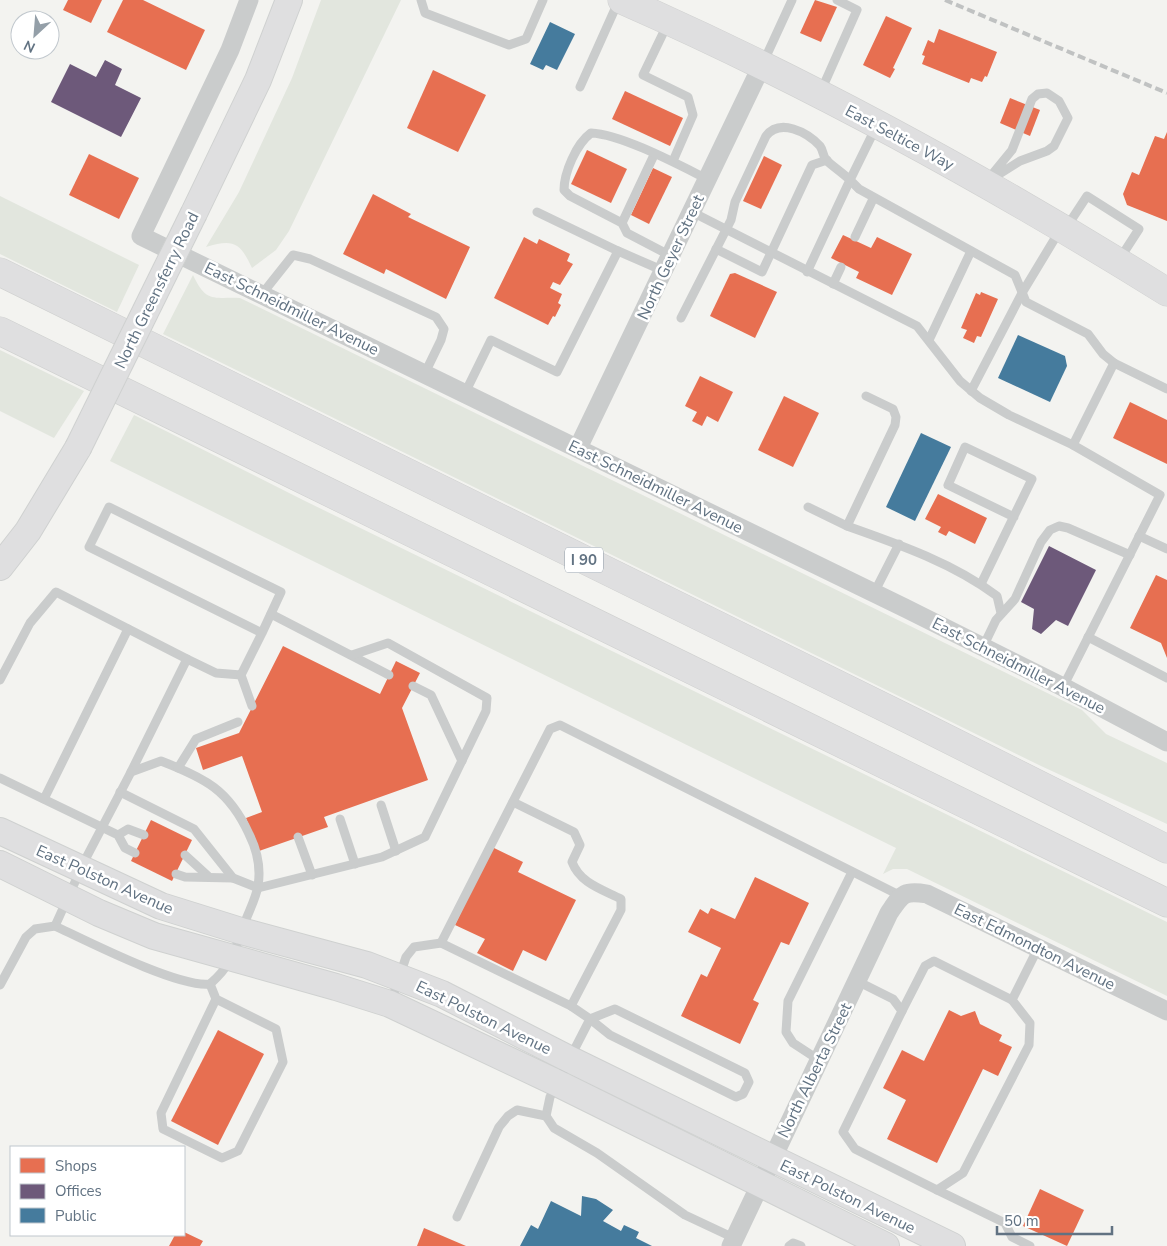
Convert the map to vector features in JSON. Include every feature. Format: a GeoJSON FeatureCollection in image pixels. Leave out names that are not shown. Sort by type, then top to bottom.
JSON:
{"type":"FeatureCollection","features":[{"type":"Feature","properties":{"kind":"main road","name":"East Seltice Way"},"geometry":{"type":"LineString","coordinates":[[621,0],[669,21],[820,94],[985,183],[1167,292]]}},
{"type":"Feature","properties":{"kind":"main road","name":"I 90"},"geometry":{"type":"LineString","coordinates":[[0,272],[914,722],[1167,849]]}},
{"type":"Feature","properties":{"kind":"main road"},"geometry":{"type":"LineString","coordinates":[[0,331],[1167,903]]}},
{"type":"Feature","properties":{"kind":"main road"},"geometry":{"type":"LineString","coordinates":[[1096,814],[1167,844]]}},
{"type":"Feature","properties":{"kind":"street","name":"East Schneidmiller Avenue"},"geometry":{"type":"LineString","coordinates":[[249,0],[230,50],[141,236],[874,593],[1063,687],[1167,742]]}},
{"type":"Feature","properties":{"kind":"street","name":"North Greensferry Road"},"geometry":{"type":"LineString","coordinates":[[0,567],[28,531],[78,448],[261,73],[289,0]]}},
{"type":"Feature","properties":{"kind":"street","name":"North Geyer Street"},"geometry":{"type":"LineString","coordinates":[[578,448],[762,65]]}},
{"type":"Feature","properties":{"kind":"street","name":"East Polston Avenue"},"geometry":{"type":"LineString","coordinates":[[0,831],[161,906],[241,931],[367,965],[400,976],[442,994],[569,1060],[952,1246]]}},
{"type":"Feature","properties":{"kind":"street","name":"East Polston Avenue"},"geometry":{"type":"LineString","coordinates":[[0,864],[67,898],[154,936],[390,1004],[557,1083],[886,1246]]}},
{"type":"Feature","properties":{"kind":"street","name":"East Edmondton Avenue"},"geometry":{"type":"LineString","coordinates":[[901,896],[910,891],[927,894],[1167,1011]]}},
{"type":"Feature","properties":{"kind":"street","name":"North Alberta Street"},"geometry":{"type":"LineString","coordinates":[[732,1242],[889,913],[901,896]]}},
{"type":"Feature","properties":{"kind":"lane"},"geometry":{"type":"LineString","coordinates":[[421,0],[425,13],[509,45],[526,39],[543,0]]}},
{"type":"Feature","properties":{"kind":"lane"},"geometry":{"type":"LineString","coordinates":[[580,87],[621,0]]}},
{"type":"Feature","properties":{"kind":"lane"},"geometry":{"type":"LineString","coordinates":[[762,65],[792,0]]}},
{"type":"Feature","properties":{"kind":"lane"},"geometry":{"type":"LineString","coordinates":[[820,94],[858,10],[837,0]]}},
{"type":"Feature","properties":{"kind":"lane"},"geometry":{"type":"LineString","coordinates":[[669,21],[643,75],[688,96],[693,115],[673,161]]}},
{"type":"Feature","properties":{"kind":"lane"},"geometry":{"type":"LineString","coordinates":[[1047,93],[1059,101],[1068,118],[1054,146],[1047,151],[1020,161],[985,183],[1012,150],[1032,99],[1038,94],[1047,93]]}},
{"type":"Feature","properties":{"kind":"lane"},"geometry":{"type":"LineString","coordinates":[[807,272],[877,125]]}},
{"type":"Feature","properties":{"kind":"lane"},"geometry":{"type":"LineString","coordinates":[[681,318],[731,220],[735,202],[771,130],[786,126],[806,136],[822,148],[827,160],[873,199],[1015,275],[1026,302],[1088,334],[1103,354],[1114,363],[1167,389]]}},
{"type":"Feature","properties":{"kind":"lane"},"geometry":{"type":"LineString","coordinates":[[668,263],[626,233],[622,223],[570,196],[564,190],[564,180],[577,151],[584,138],[591,133],[608,135],[673,161],[707,179]]}},
{"type":"Feature","properties":{"kind":"lane"},"geometry":{"type":"LineString","coordinates":[[622,223],[654,155]]}},
{"type":"Feature","properties":{"kind":"lane"},"geometry":{"type":"LineString","coordinates":[[716,249],[762,272],[812,165],[827,160]]}},
{"type":"Feature","properties":{"kind":"lane"},"geometry":{"type":"LineString","coordinates":[[971,390],[1022,293],[1063,229],[1087,196],[1139,229],[1118,262]]}},
{"type":"Feature","properties":{"kind":"lane"},"geometry":{"type":"LineString","coordinates":[[855,237],[873,199]]}},
{"type":"Feature","properties":{"kind":"lane"},"geometry":{"type":"LineString","coordinates":[[537,212],[618,251],[668,263]]}},
{"type":"Feature","properties":{"kind":"lane"},"geometry":{"type":"LineString","coordinates":[[692,212],[807,272],[917,326],[960,381],[971,390],[1009,414],[1073,445],[1163,494],[1063,687]]}},
{"type":"Feature","properties":{"kind":"lane"},"geometry":{"type":"LineString","coordinates":[[465,393],[491,340],[557,372],[618,251]]}},
{"type":"Feature","properties":{"kind":"lane"},"geometry":{"type":"LineString","coordinates":[[929,340],[971,251]]}},
{"type":"Feature","properties":{"kind":"lane"},"geometry":{"type":"LineString","coordinates":[[262,294],[293,255],[310,259],[436,317],[444,329],[441,340],[425,373]]}},
{"type":"Feature","properties":{"kind":"lane"},"geometry":{"type":"LineString","coordinates":[[833,284],[841,267]]}},
{"type":"Feature","properties":{"kind":"lane"},"geometry":{"type":"LineString","coordinates":[[1073,445],[1114,363]]}},
{"type":"Feature","properties":{"kind":"lane"},"geometry":{"type":"LineString","coordinates":[[847,526],[895,425],[896,417],[893,409],[866,396]]}},
{"type":"Feature","properties":{"kind":"lane"},"geometry":{"type":"LineString","coordinates":[[981,584],[1014,517],[1032,478],[965,448],[948,485],[1014,517]]}},
{"type":"Feature","properties":{"kind":"lane"},"geometry":{"type":"LineString","coordinates":[[252,706],[241,675],[262,633],[281,592],[109,507],[89,547],[262,633]]}},
{"type":"Feature","properties":{"kind":"lane"},"geometry":{"type":"LineString","coordinates":[[808,507],[847,526],[899,544],[981,584],[997,596],[1001,613]]}},
{"type":"Feature","properties":{"kind":"lane"},"geometry":{"type":"LineString","coordinates":[[983,647],[1001,613],[1014,599],[1040,542],[1050,530],[1059,526],[1068,528],[1130,555]]}},
{"type":"Feature","properties":{"kind":"lane"},"geometry":{"type":"LineString","coordinates":[[1140,536],[1167,549]]}},
{"type":"Feature","properties":{"kind":"lane"},"geometry":{"type":"LineString","coordinates":[[874,593],[899,544]]}},
{"type":"Feature","properties":{"kind":"lane"},"geometry":{"type":"LineString","coordinates":[[0,680],[30,623],[56,592],[216,673],[241,675]]}},
{"type":"Feature","properties":{"kind":"lane"},"geometry":{"type":"LineString","coordinates":[[271,614],[389,675]]}},
{"type":"Feature","properties":{"kind":"lane"},"geometry":{"type":"LineString","coordinates":[[44,799],[128,629]]}},
{"type":"Feature","properties":{"kind":"lane"},"geometry":{"type":"LineString","coordinates":[[1088,638],[1167,678]]}},
{"type":"Feature","properties":{"kind":"lane"},"geometry":{"type":"LineString","coordinates":[[176,874],[185,877],[233,878],[258,888],[382,857],[424,837],[486,711],[487,698],[388,643],[352,655]]}},
{"type":"Feature","properties":{"kind":"lane"},"geometry":{"type":"LineString","coordinates":[[55,926],[67,898],[187,659]]}},
{"type":"Feature","properties":{"kind":"lane"},"geometry":{"type":"LineString","coordinates":[[413,686],[431,695],[462,761]]}},
{"type":"Feature","properties":{"kind":"lane"},"geometry":{"type":"LineString","coordinates":[[178,768],[196,739],[238,722]]}},
{"type":"Feature","properties":{"kind":"lane"},"geometry":{"type":"LineString","coordinates":[[441,943],[550,729],[560,725],[901,896]]}},
{"type":"Feature","properties":{"kind":"lane"},"geometry":{"type":"LineString","coordinates":[[0,985],[26,937],[35,929],[55,926],[95,945],[200,986],[210,984],[232,958],[258,888],[260,870],[254,844],[239,811],[225,795],[203,780],[161,761],[131,772]]}},
{"type":"Feature","properties":{"kind":"lane"},"geometry":{"type":"LineString","coordinates":[[0,778],[118,835],[125,848],[135,854]]}},
{"type":"Feature","properties":{"kind":"lane"},"geometry":{"type":"LineString","coordinates":[[120,792],[194,829],[233,878]]}},
{"type":"Feature","properties":{"kind":"lane"},"geometry":{"type":"LineString","coordinates":[[512,802],[574,832],[580,845],[572,862],[576,872],[586,882],[621,899],[621,910],[571,1006]]}},
{"type":"Feature","properties":{"kind":"lane"},"geometry":{"type":"LineString","coordinates":[[381,805],[396,851]]}},
{"type":"Feature","properties":{"kind":"lane"},"geometry":{"type":"LineString","coordinates":[[340,819],[355,864]]}},
{"type":"Feature","properties":{"kind":"lane"},"geometry":{"type":"LineString","coordinates":[[118,835],[128,830],[144,835]]}},
{"type":"Feature","properties":{"kind":"lane"},"geometry":{"type":"LineString","coordinates":[[298,837],[312,875]]}},
{"type":"Feature","properties":{"kind":"lane"},"geometry":{"type":"LineString","coordinates":[[185,855],[208,876]]}},
{"type":"Feature","properties":{"kind":"lane"},"geometry":{"type":"LineString","coordinates":[[819,1060],[794,1043],[786,1032],[788,1001],[852,872]]}},
{"type":"Feature","properties":{"kind":"lane"},"geometry":{"type":"LineString","coordinates":[[390,1004],[406,957],[414,947],[441,943],[571,1006],[590,1019],[610,1035],[736,1096],[744,1094],[749,1082],[746,1074],[615,1009],[590,1019],[550,1097],[546,1116]]}},
{"type":"Feature","properties":{"kind":"lane"},"geometry":{"type":"LineString","coordinates":[[1012,1000],[1038,948]]}},
{"type":"Feature","properties":{"kind":"lane"},"geometry":{"type":"LineString","coordinates":[[937,1190],[964,1173],[1029,1045],[1030,1023],[1012,1000],[934,961],[925,966],[843,1132],[855,1149],[937,1190],[1005,1223],[1012,1237],[1030,1246]]}},
{"type":"Feature","properties":{"kind":"lane"},"geometry":{"type":"LineString","coordinates":[[857,981],[893,999],[902,1011]]}},
{"type":"Feature","properties":{"kind":"lane"},"geometry":{"type":"LineString","coordinates":[[210,984],[216,998],[276,1029],[283,1062],[238,1151],[222,1158],[163,1129],[161,1113],[216,998]]}},
{"type":"Feature","properties":{"kind":"lane"},"geometry":{"type":"LineString","coordinates":[[457,1216],[499,1127],[508,1116],[517,1110],[546,1116],[554,1128],[597,1153],[686,1215],[732,1242]]}},
{"type":"Feature","properties":{"kind":"lane"},"geometry":{"type":"LineString","coordinates":[[789,1246],[793,1243],[801,1246]]}},
{"type":"Feature","properties":{"kind":"shaded area"},"geometry":{"type":"Polygon","coordinates":[[[321,0],[401,0],[289,231],[276,250],[252,268],[244,253],[235,245],[223,243],[206,247],[239,192],[292,78],[321,0]]]}},
{"type":"Feature","properties":{"kind":"shaded area"},"geometry":{"type":"Polygon","coordinates":[[[0,196],[139,265],[117,312],[0,254],[0,196]]]}},
{"type":"Feature","properties":{"kind":"shaded area"},"geometry":{"type":"Polygon","coordinates":[[[193,275],[202,290],[211,297],[240,298],[1082,710],[1106,734],[1167,763],[1167,824],[1041,766],[163,334],[193,275]]]}},
{"type":"Feature","properties":{"kind":"shaded area"},"geometry":{"type":"Polygon","coordinates":[[[0,350],[84,391],[54,438],[0,411],[0,350]]]}},
{"type":"Feature","properties":{"kind":"shaded area"},"geometry":{"type":"Polygon","coordinates":[[[134,415],[303,500],[1167,922],[1167,996],[907,869],[893,869],[883,874],[896,848],[110,461],[134,415]]]}},
{"type":"Feature","properties":{"kind":"building: Shops"},"geometry":{"type":"Polygon","coordinates":[[[68,0],[102,0],[91,23],[63,10],[68,0]]]}},
{"type":"Feature","properties":{"kind":"building: Shops"},"geometry":{"type":"Polygon","coordinates":[[[123,0],[143,0],[205,30],[186,70],[107,32],[123,0]]]}},
{"type":"Feature","properties":{"kind":"building: Shops"},"geometry":{"type":"Polygon","coordinates":[[[815,0],[837,7],[821,42],[800,33],[815,0]]]}},
{"type":"Feature","properties":{"kind":"building: Shops"},"geometry":{"type":"Polygon","coordinates":[[[886,16],[912,28],[890,78],[863,65],[886,16]]]}},
{"type":"Feature","properties":{"kind":"building: Shops"},"geometry":{"type":"Polygon","coordinates":[[[939,29],[997,52],[987,77],[985,76],[982,82],[971,78],[969,83],[922,64],[925,56],[922,55],[928,40],[934,43],[939,29]]]}},
{"type":"Feature","properties":{"kind":"building: Shops"},"geometry":{"type":"Polygon","coordinates":[[[433,70],[486,95],[458,152],[407,128],[433,70]]]}},
{"type":"Feature","properties":{"kind":"building: Shops"},"geometry":{"type":"Polygon","coordinates":[[[625,91],[683,118],[670,146],[612,119],[625,91]]]}},
{"type":"Feature","properties":{"kind":"building: Shops"},"geometry":{"type":"Polygon","coordinates":[[[1010,98],[1040,110],[1030,136],[1000,123],[1010,98]]]}},
{"type":"Feature","properties":{"kind":"building: Shops"},"geometry":{"type":"Polygon","coordinates":[[[1167,132],[1167,221],[1127,205],[1123,194],[1132,172],[1139,175],[1155,136],[1164,139],[1167,132]]]}},
{"type":"Feature","properties":{"kind":"building: Shops"},"geometry":{"type":"Polygon","coordinates":[[[587,150],[627,169],[611,203],[571,184],[587,150]]]}},
{"type":"Feature","properties":{"kind":"building: Shops"},"geometry":{"type":"Polygon","coordinates":[[[89,154],[139,178],[119,219],[69,195],[89,154]]]}},
{"type":"Feature","properties":{"kind":"building: Shops"},"geometry":{"type":"Polygon","coordinates":[[[764,156],[782,165],[761,209],[743,201],[764,156]]]}},
{"type":"Feature","properties":{"kind":"building: Shops"},"geometry":{"type":"Polygon","coordinates":[[[653,168],[672,177],[649,224],[631,215],[653,168]]]}},
{"type":"Feature","properties":{"kind":"building: Shops"},"geometry":{"type":"Polygon","coordinates":[[[373,194],[411,214],[408,217],[470,247],[446,299],[386,269],[384,274],[343,254],[373,194]]]}},
{"type":"Feature","properties":{"kind":"building: Shops"},"geometry":{"type":"Polygon","coordinates":[[[843,235],[871,248],[877,237],[912,254],[892,295],[856,278],[859,272],[831,258],[843,235]]]}},
{"type":"Feature","properties":{"kind":"building: Shops"},"geometry":{"type":"Polygon","coordinates":[[[524,237],[537,244],[539,239],[570,254],[567,261],[573,264],[560,285],[553,282],[550,288],[562,294],[558,303],[561,305],[555,317],[553,316],[548,325],[494,298],[524,237]]]}},
{"type":"Feature","properties":{"kind":"building: Shops"},"geometry":{"type":"Polygon","coordinates":[[[735,273],[777,292],[755,338],[710,316],[730,274],[735,273]]]}},
{"type":"Feature","properties":{"kind":"building: Shops"},"geometry":{"type":"Polygon","coordinates":[[[981,292],[998,299],[981,337],[977,336],[974,343],[963,338],[967,330],[961,328],[976,293],[980,295],[981,292]]]}},
{"type":"Feature","properties":{"kind":"building: Shops"},"geometry":{"type":"Polygon","coordinates":[[[700,376],[733,392],[718,422],[707,416],[702,426],[692,421],[697,412],[685,406],[700,376]]]}},
{"type":"Feature","properties":{"kind":"building: Shops"},"geometry":{"type":"Polygon","coordinates":[[[784,396],[819,413],[793,467],[758,450],[784,396]]]}},
{"type":"Feature","properties":{"kind":"building: Shops"},"geometry":{"type":"Polygon","coordinates":[[[1130,402],[1167,420],[1167,464],[1113,438],[1130,402]]]}},
{"type":"Feature","properties":{"kind":"building: Shops"},"geometry":{"type":"Polygon","coordinates":[[[938,494],[987,518],[975,544],[949,531],[946,536],[938,532],[941,527],[925,519],[938,494]]]}},
{"type":"Feature","properties":{"kind":"building: Shops"},"geometry":{"type":"Polygon","coordinates":[[[1156,575],[1167,580],[1167,658],[1161,643],[1130,628],[1156,575]]]}},
{"type":"Feature","properties":{"kind":"building: Shops"},"geometry":{"type":"Polygon","coordinates":[[[283,646],[380,694],[396,661],[420,673],[402,708],[428,780],[324,817],[328,827],[259,851],[246,818],[262,812],[242,756],[203,770],[196,748],[239,733],[283,646]]]}},
{"type":"Feature","properties":{"kind":"building: Shops"},"geometry":{"type":"Polygon","coordinates":[[[151,820],[192,840],[172,881],[131,861],[151,820]]]}},
{"type":"Feature","properties":{"kind":"building: Shops"},"geometry":{"type":"Polygon","coordinates":[[[492,847],[523,862],[518,872],[576,900],[546,961],[523,950],[513,971],[477,953],[485,939],[455,925],[492,847]]]}},
{"type":"Feature","properties":{"kind":"building: Shops"},"geometry":{"type":"Polygon","coordinates":[[[755,877],[809,903],[789,945],[781,942],[753,1000],[759,1003],[740,1044],[681,1016],[701,974],[707,977],[721,948],[688,932],[700,909],[708,914],[711,908],[735,919],[755,877]]]}},
{"type":"Feature","properties":{"kind":"building: Shops"},"geometry":{"type":"Polygon","coordinates":[[[949,1010],[961,1016],[975,1011],[980,1024],[1002,1035],[999,1041],[1012,1047],[998,1076],[983,1069],[937,1163],[887,1139],[906,1100],[883,1088],[902,1050],[924,1061],[949,1010]]]}},
{"type":"Feature","properties":{"kind":"building: Shops"},"geometry":{"type":"Polygon","coordinates":[[[218,1030],[264,1054],[218,1145],[171,1121],[218,1030]]]}},
{"type":"Feature","properties":{"kind":"building: Shops"},"geometry":{"type":"Polygon","coordinates":[[[1040,1189],[1084,1210],[1067,1246],[1023,1226],[1040,1189]]]}},
{"type":"Feature","properties":{"kind":"building: Shops"},"geometry":{"type":"Polygon","coordinates":[[[424,1228],[466,1246],[417,1246],[424,1228]]]}},
{"type":"Feature","properties":{"kind":"building: Shops"},"geometry":{"type":"Polygon","coordinates":[[[185,1232],[203,1241],[200,1246],[169,1246],[174,1236],[185,1236],[185,1232]]]}},
{"type":"Feature","properties":{"kind":"building: Offices"},"geometry":{"type":"Polygon","coordinates":[[[105,60],[122,69],[115,85],[141,98],[121,137],[51,102],[70,64],[96,77],[105,60]]]}},
{"type":"Feature","properties":{"kind":"building: Offices"},"geometry":{"type":"Polygon","coordinates":[[[1049,546],[1096,570],[1068,626],[1056,620],[1041,634],[1032,629],[1034,609],[1021,602],[1049,546]]]}},
{"type":"Feature","properties":{"kind":"building: Public"},"geometry":{"type":"Polygon","coordinates":[[[550,22],[575,34],[557,70],[546,65],[543,70],[530,64],[550,22]]]}},
{"type":"Feature","properties":{"kind":"building: Public"},"geometry":{"type":"Polygon","coordinates":[[[1018,335],[1065,356],[1067,366],[1050,402],[998,378],[1018,335]]]}},
{"type":"Feature","properties":{"kind":"building: Public"},"geometry":{"type":"Polygon","coordinates":[[[921,433],[951,447],[915,521],[886,507],[921,433]]]}},
{"type":"Feature","properties":{"kind":"building: Public"},"geometry":{"type":"Polygon","coordinates":[[[582,1196],[596,1199],[613,1210],[603,1221],[621,1231],[624,1225],[639,1232],[636,1238],[652,1246],[520,1246],[531,1225],[538,1229],[551,1201],[581,1216],[582,1196]]]}},
{"type":"Feature","properties":{"kind":"railway"},"geometry":{"type":"LineString","coordinates":[[945,0],[1167,93]]}}]}
